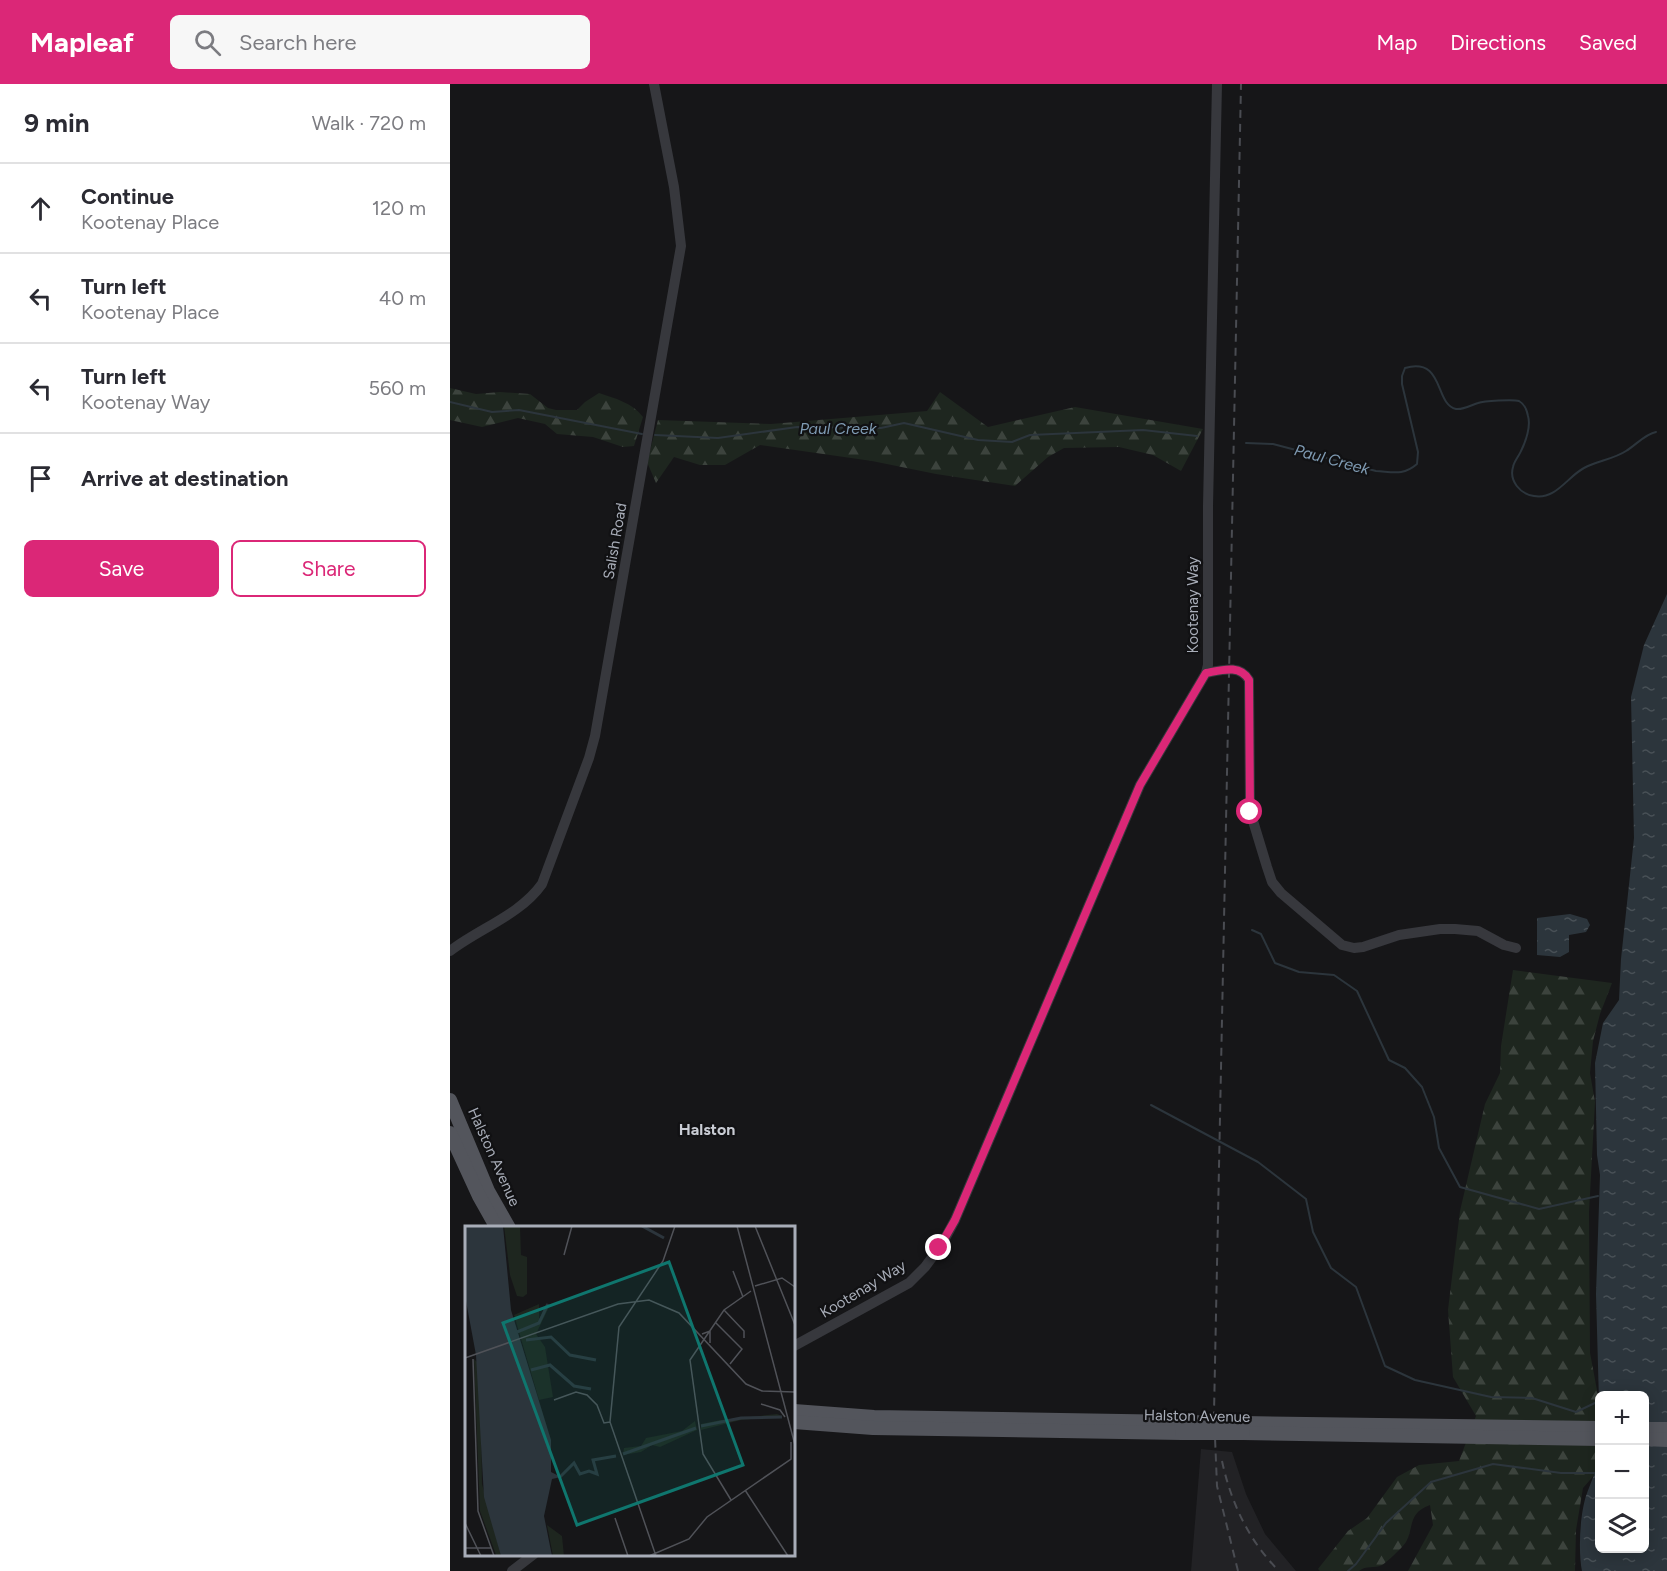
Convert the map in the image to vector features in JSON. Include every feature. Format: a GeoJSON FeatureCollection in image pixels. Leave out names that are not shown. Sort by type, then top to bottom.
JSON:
{"type":"FeatureCollection","features":[{"type":"Feature","properties":{"kind":"main road","name":"Halston Avenue"},"geometry":{"type":"LineString","coordinates":[[450,1100],[488,1191],[508,1226]]}},
{"type":"Feature","properties":{"kind":"main road","name":"Halston Avenue"},"geometry":{"type":"LineString","coordinates":[[450,1133],[479,1196],[496,1226]]}},
{"type":"Feature","properties":{"kind":"main road","name":"Halston Avenue"},"geometry":{"type":"LineString","coordinates":[[795,1411],[874,1418],[1182,1427],[1435,1431],[1595,1438]]}},
{"type":"Feature","properties":{"kind":"main road","name":"Halston Avenue"},"geometry":{"type":"LineString","coordinates":[[795,1422],[873,1428],[1182,1427]]}},
{"type":"Feature","properties":{"kind":"main road","name":"Halston Avenue"},"geometry":{"type":"LineString","coordinates":[[1435,1431],[1595,1428]]}},
{"type":"Feature","properties":{"kind":"main road"},"geometry":{"type":"LineString","coordinates":[[1649,1429],[1667,1429]]}},
{"type":"Feature","properties":{"kind":"main road"},"geometry":{"type":"LineString","coordinates":[[1649,1439],[1667,1440]]}},
{"type":"Feature","properties":{"kind":"street","name":"Salish Road"},"geometry":{"type":"LineString","coordinates":[[450,951],[515,910],[536,893],[542,884],[595,736],[681,246],[676,194],[654,84]]}},
{"type":"Feature","properties":{"kind":"street","name":"Kootenay Way"},"geometry":{"type":"LineString","coordinates":[[795,1345],[909,1283],[926,1267],[942,1244],[955,1220],[1140,785],[1206,673],[1208,665],[1208,495],[1217,84]]}},
{"type":"Feature","properties":{"kind":"street"},"geometry":{"type":"LineString","coordinates":[[1206,673],[1237,669],[1246,674],[1249,680],[1250,812],[1272,882],[1290,902],[1342,945],[1363,947],[1399,936],[1440,929],[1455,929],[1478,931],[1504,945],[1516,948]]}},
{"type":"Feature","properties":{"kind":"street"},"geometry":{"type":"LineString","coordinates":[[512,1571],[531,1556]]}},
{"type":"Feature","properties":{"kind":"shaded area"},"geometry":{"type":"Polygon","coordinates":[[[1201,1449],[1232,1452],[1246,1494],[1265,1534],[1296,1571],[1191,1571],[1201,1449]]]}},
{"type":"Feature","properties":{"kind":"green space"},"geometry":{"type":"Polygon","coordinates":[[[450,388],[476,394],[500,392],[530,394],[548,408],[556,410],[577,410],[599,393],[629,405],[643,417],[634,446],[623,447],[593,437],[557,434],[545,424],[518,418],[482,427],[450,420],[450,388]]]}},
{"type":"Feature","properties":{"kind":"green space"},"geometry":{"type":"Polygon","coordinates":[[[940,392],[988,427],[1075,407],[1203,429],[1181,471],[1153,455],[1119,447],[1064,448],[1048,457],[1015,486],[872,461],[760,445],[725,465],[700,465],[674,457],[656,483],[647,462],[658,420],[771,424],[927,411],[940,392]]]}},
{"type":"Feature","properties":{"kind":"green space"},"geometry":{"type":"Polygon","coordinates":[[[1513,970],[1612,983],[1593,1041],[1590,1073],[1595,1102],[1589,1212],[1590,1353],[1597,1391],[1595,1391],[1595,1474],[1583,1488],[1576,1530],[1575,1571],[1408,1571],[1433,1525],[1430,1505],[1414,1517],[1406,1542],[1382,1565],[1359,1571],[1320,1571],[1318,1569],[1348,1531],[1367,1518],[1397,1477],[1419,1465],[1459,1461],[1476,1416],[1453,1377],[1448,1310],[1460,1211],[1485,1104],[1500,1073],[1501,1046],[1513,970]]]}},
{"type":"Feature","properties":{"kind":"water"},"geometry":{"type":"Polygon","coordinates":[[[1667,594],[1667,1571],[1582,1571],[1580,1543],[1582,1513],[1595,1471],[1595,1553],[1649,1553],[1649,1391],[1599,1391],[1596,1294],[1600,1175],[1597,1155],[1595,1063],[1603,1023],[1619,1000],[1634,838],[1631,697],[1644,645],[1667,594]]]}},
{"type":"Feature","properties":{"kind":"water"},"geometry":{"type":"Polygon","coordinates":[[[1570,914],[1587,919],[1590,925],[1586,932],[1569,935],[1569,952],[1560,957],[1537,955],[1537,918],[1570,914]]]}},
{"type":"Feature","properties":{"kind":"waterway","name":"Paul Creek"},"geometry":{"type":"LineString","coordinates":[[1246,443],[1273,444],[1376,471],[1398,472],[1412,468],[1417,464],[1418,452],[1402,376],[1405,368],[1418,366],[1427,369],[1433,375],[1444,399],[1456,409],[1481,402],[1516,400],[1525,407],[1529,420],[1528,429],[1525,443],[1514,463],[1512,472],[1514,482],[1520,490],[1529,495],[1549,495],[1584,468],[1621,454],[1644,437],[1656,432]]}},
{"type":"Feature","properties":{"kind":"waterway","name":"Paul Creek"},"geometry":{"type":"LineString","coordinates":[[450,402],[492,412],[519,410],[642,434]]}},
{"type":"Feature","properties":{"kind":"waterway","name":"Paul Creek"},"geometry":{"type":"LineString","coordinates":[[655,435],[718,438],[797,427],[881,428],[904,423],[978,440],[1012,442],[1030,435],[1143,430],[1197,436]]}},
{"type":"Feature","properties":{"kind":"waterway"},"geometry":{"type":"LineString","coordinates":[[1252,930],[1261,934],[1275,963],[1299,972],[1334,975],[1357,991],[1389,1060],[1405,1068],[1422,1087],[1434,1117],[1439,1148],[1460,1187],[1539,1209],[1598,1196]]}},
{"type":"Feature","properties":{"kind":"waterway"},"geometry":{"type":"LineString","coordinates":[[1151,1105],[1258,1162],[1306,1199],[1313,1232],[1331,1268],[1356,1287],[1385,1366],[1415,1380],[1491,1397],[1532,1398],[1576,1412],[1595,1403]]}},
{"type":"Feature","properties":{"kind":"waterway"},"geometry":{"type":"LineString","coordinates":[[1348,1571],[1356,1564],[1386,1523],[1431,1482],[1493,1464],[1561,1473],[1595,1473]]}},
{"type":"Feature","properties":{"kind":"railway"},"geometry":{"type":"LineString","coordinates":[[1238,1571],[1217,1486],[1214,1413],[1241,84]]}},
{"type":"Feature","properties":{"kind":"railway"},"geometry":{"type":"LineString","coordinates":[[1222,1461],[1230,1492],[1250,1534],[1279,1571]]}},
{"type":"Feature","properties":{"kind":"district","name":"Halston"},"geometry":{"type":"Point","coordinates":[707,1129]}},
{"type":"Feature","properties":{"kind":"route"},"geometry":{"type":"LineString","coordinates":[[939,1248],[955,1220],[1140,785],[1206,673],[1237,669],[1246,674],[1249,680],[1250,812]]}}]}
